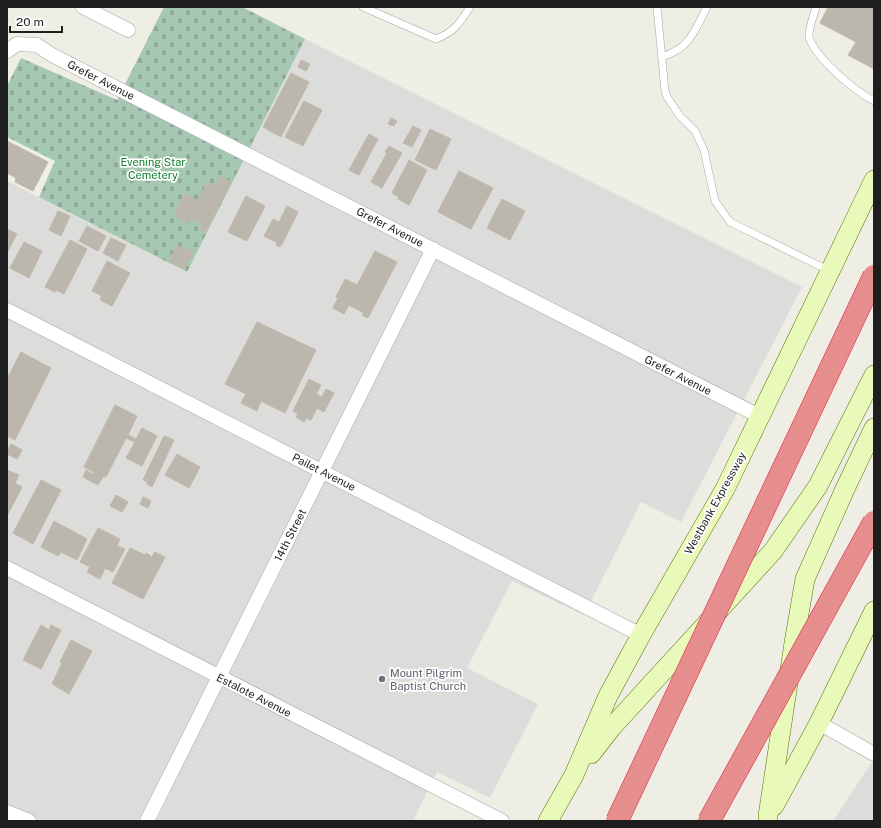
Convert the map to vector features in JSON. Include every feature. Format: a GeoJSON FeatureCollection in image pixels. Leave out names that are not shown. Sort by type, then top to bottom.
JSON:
{"type":"FeatureCollection","features":[{"type":"Feature","properties":{"kind":"highway"},"geometry":{"type":"LineString","coordinates":[[617,821],[874,276]]}},
{"type":"Feature","properties":{"kind":"highway"},"geometry":{"type":"LineString","coordinates":[[709,821],[874,522]]}},
{"type":"Feature","properties":{"kind":"main road","name":"Westbank Expressway"},"geometry":{"type":"LineString","coordinates":[[548,821],[574,775],[608,696],[641,635],[725,489],[874,180]]}},
{"type":"Feature","properties":{"kind":"main road"},"geometry":{"type":"LineString","coordinates":[[574,775],[612,727],[772,551],[818,486],[874,376]]}},
{"type":"Feature","properties":{"kind":"main road"},"geometry":{"type":"LineString","coordinates":[[767,819],[805,579],[874,428]]}},
{"type":"Feature","properties":{"kind":"main road"},"geometry":{"type":"LineString","coordinates":[[767,819],[820,723],[874,611]]}},
{"type":"Feature","properties":{"kind":"street"},"geometry":{"type":"LineString","coordinates":[[83,7],[128,30]]}},
{"type":"Feature","properties":{"kind":"street","name":"Grefer Avenue"},"geometry":{"type":"LineString","coordinates":[[12,47],[36,45],[760,417]]}},
{"type":"Feature","properties":{"kind":"street","name":"14th Street"},"geometry":{"type":"LineString","coordinates":[[147,821],[433,249]]}},
{"type":"Feature","properties":{"kind":"street","name":"Pailet Avenue"},"geometry":{"type":"LineString","coordinates":[[7,310],[641,635]]}},
{"type":"Feature","properties":{"kind":"street","name":"Estalote Avenue"},"geometry":{"type":"LineString","coordinates":[[7,568],[502,821]]}},
{"type":"Feature","properties":{"kind":"street"},"geometry":{"type":"LineString","coordinates":[[820,723],[874,754]]}},
{"type":"Feature","properties":{"kind":"street"},"geometry":{"type":"LineString","coordinates":[[7,812],[29,821]]}},
{"type":"Feature","properties":{"kind":"lane"},"geometry":{"type":"LineString","coordinates":[[363,7],[436,39],[447,34],[461,22],[470,7]]}},
{"type":"Feature","properties":{"kind":"lane"},"geometry":{"type":"LineString","coordinates":[[657,7],[665,91],[667,97],[680,116],[695,131],[704,150],[714,202],[730,222],[830,271]]}},
{"type":"Feature","properties":{"kind":"lane"},"geometry":{"type":"LineString","coordinates":[[662,57],[672,54],[688,42],[707,7]]}},
{"type":"Feature","properties":{"kind":"lane"},"geometry":{"type":"LineString","coordinates":[[816,7],[809,35],[814,47],[826,63],[848,82],[874,101]]}},
{"type":"Feature","properties":{"kind":"shaded area"},"geometry":{"type":"Polygon","coordinates":[[[305,39],[802,287],[681,522],[641,502],[584,615],[512,581],[467,668],[538,704],[490,798],[437,772],[413,821],[7,821],[7,181],[187,272],[305,39]]]}},
{"type":"Feature","properties":{"kind":"shaded area"},"geometry":{"type":"Polygon","coordinates":[[[874,759],[874,821],[833,821],[874,759]]]}},
{"type":"Feature","properties":{"kind":"green space","name":"Evening Star Cemetery"},"geometry":{"type":"Polygon","coordinates":[[[164,7],[242,7],[305,39],[187,272],[39,197],[55,161],[7,137],[7,86],[21,58],[117,100],[164,7]]]}},
{"type":"Feature","properties":{"kind":"building"},"geometry":{"type":"Polygon","coordinates":[[[828,7],[874,7],[874,69],[848,55],[856,42],[820,23],[828,7]]]}},
{"type":"Feature","properties":{"kind":"building"},"geometry":{"type":"Polygon","coordinates":[[[301,60],[310,64],[306,71],[298,67],[301,60]]]}},
{"type":"Feature","properties":{"kind":"building"},"geometry":{"type":"Polygon","coordinates":[[[291,73],[309,82],[281,137],[263,127],[291,73]]]}},
{"type":"Feature","properties":{"kind":"building"},"geometry":{"type":"Polygon","coordinates":[[[304,101],[322,110],[303,146],[285,137],[304,101]]]}},
{"type":"Feature","properties":{"kind":"building"},"geometry":{"type":"Polygon","coordinates":[[[391,118],[397,121],[394,126],[388,124],[391,118]]]}},
{"type":"Feature","properties":{"kind":"building"},"geometry":{"type":"Polygon","coordinates":[[[413,126],[421,130],[412,147],[403,143],[413,126]]]}},
{"type":"Feature","properties":{"kind":"building"},"geometry":{"type":"Polygon","coordinates":[[[430,129],[451,139],[436,170],[415,160],[430,129]]]}},
{"type":"Feature","properties":{"kind":"building"},"geometry":{"type":"Polygon","coordinates":[[[369,134],[378,139],[359,175],[349,170],[369,134]]]}},
{"type":"Feature","properties":{"kind":"building"},"geometry":{"type":"Polygon","coordinates":[[[7,141],[48,162],[33,191],[15,182],[16,178],[7,173],[7,141]]]}},
{"type":"Feature","properties":{"kind":"building"},"geometry":{"type":"Polygon","coordinates":[[[389,146],[402,153],[382,188],[371,182],[387,153],[385,152],[389,146]]]}},
{"type":"Feature","properties":{"kind":"building"},"geometry":{"type":"Polygon","coordinates":[[[409,160],[427,170],[409,205],[398,199],[399,197],[392,193],[409,160]]]}},
{"type":"Feature","properties":{"kind":"building"},"geometry":{"type":"Polygon","coordinates":[[[459,171],[493,188],[471,229],[438,212],[459,171]]]}},
{"type":"Feature","properties":{"kind":"building"},"geometry":{"type":"Polygon","coordinates":[[[220,176],[231,182],[205,232],[199,229],[202,224],[191,218],[188,223],[174,215],[185,194],[198,201],[208,182],[215,186],[220,176]]]}},
{"type":"Feature","properties":{"kind":"building"},"geometry":{"type":"Polygon","coordinates":[[[246,196],[265,206],[247,241],[228,232],[246,196]]]}},
{"type":"Feature","properties":{"kind":"building"},"geometry":{"type":"Polygon","coordinates":[[[502,199],[525,211],[510,240],[487,228],[502,199]]]}},
{"type":"Feature","properties":{"kind":"building"},"geometry":{"type":"Polygon","coordinates":[[[287,206],[298,212],[281,246],[280,245],[279,247],[276,245],[277,243],[264,236],[273,219],[279,222],[287,206]]]}},
{"type":"Feature","properties":{"kind":"building"},"geometry":{"type":"Polygon","coordinates":[[[58,211],[70,216],[61,236],[49,230],[58,211]]]}},
{"type":"Feature","properties":{"kind":"building"},"geometry":{"type":"Polygon","coordinates":[[[87,226],[106,236],[98,251],[79,241],[87,226]]]}},
{"type":"Feature","properties":{"kind":"building"},"geometry":{"type":"Polygon","coordinates":[[[7,229],[17,234],[7,253],[7,229]]]}},
{"type":"Feature","properties":{"kind":"building"},"geometry":{"type":"Polygon","coordinates":[[[111,238],[126,245],[118,261],[103,253],[111,238]]]}},
{"type":"Feature","properties":{"kind":"building"},"geometry":{"type":"Polygon","coordinates":[[[70,240],[87,249],[64,294],[56,290],[55,292],[45,287],[70,240]]]}},
{"type":"Feature","properties":{"kind":"building"},"geometry":{"type":"Polygon","coordinates":[[[24,242],[42,251],[29,278],[10,268],[24,242]]]}},
{"type":"Feature","properties":{"kind":"building"},"geometry":{"type":"Polygon","coordinates":[[[177,245],[187,251],[188,249],[193,251],[184,269],[169,261],[177,245]]]}},
{"type":"Feature","properties":{"kind":"building"},"geometry":{"type":"Polygon","coordinates":[[[375,251],[397,262],[369,316],[367,318],[362,315],[364,313],[349,305],[344,314],[333,308],[338,298],[336,297],[345,279],[357,285],[375,251]]]}},
{"type":"Feature","properties":{"kind":"building"},"geometry":{"type":"Polygon","coordinates":[[[107,261],[130,273],[112,306],[100,300],[102,296],[92,291],[107,261]]]}},
{"type":"Feature","properties":{"kind":"building"},"geometry":{"type":"Polygon","coordinates":[[[257,322],[316,350],[285,413],[261,401],[257,411],[241,403],[246,394],[225,384],[257,322]]]}},
{"type":"Feature","properties":{"kind":"building"},"geometry":{"type":"Polygon","coordinates":[[[21,352],[51,368],[15,440],[7,436],[7,379],[21,352]]]}},
{"type":"Feature","properties":{"kind":"building"},"geometry":{"type":"Polygon","coordinates":[[[309,379],[321,385],[316,394],[322,397],[326,389],[334,393],[324,412],[317,408],[311,420],[306,418],[304,422],[296,417],[298,414],[293,411],[309,379]]]}},
{"type":"Feature","properties":{"kind":"building"},"geometry":{"type":"Polygon","coordinates":[[[115,405],[137,416],[128,435],[136,439],[142,428],[157,436],[142,466],[126,458],[135,442],[126,438],[106,477],[103,477],[98,485],[83,477],[86,470],[93,474],[94,472],[84,467],[115,405]]]}},
{"type":"Feature","properties":{"kind":"building"},"geometry":{"type":"Polygon","coordinates":[[[164,436],[174,440],[152,487],[147,484],[148,482],[143,480],[164,436]]]}},
{"type":"Feature","properties":{"kind":"building"},"geometry":{"type":"Polygon","coordinates":[[[11,444],[22,450],[17,459],[7,454],[11,444]]]}},
{"type":"Feature","properties":{"kind":"building"},"geometry":{"type":"Polygon","coordinates":[[[177,454],[200,467],[189,488],[165,475],[177,454]]]}},
{"type":"Feature","properties":{"kind":"building"},"geometry":{"type":"Polygon","coordinates":[[[7,470],[19,475],[15,483],[22,487],[7,516],[7,470]]]}},
{"type":"Feature","properties":{"kind":"building"},"geometry":{"type":"Polygon","coordinates":[[[41,480],[61,490],[33,544],[13,533],[41,480]]]}},
{"type":"Feature","properties":{"kind":"building"},"geometry":{"type":"Polygon","coordinates":[[[116,495],[128,502],[122,512],[110,506],[116,495]]]}},
{"type":"Feature","properties":{"kind":"building"},"geometry":{"type":"Polygon","coordinates":[[[143,497],[151,501],[148,508],[140,504],[143,497]]]}},
{"type":"Feature","properties":{"kind":"building"},"geometry":{"type":"Polygon","coordinates":[[[54,521],[87,539],[77,560],[61,552],[58,556],[41,547],[54,521]]]}},
{"type":"Feature","properties":{"kind":"building"},"geometry":{"type":"Polygon","coordinates":[[[98,528],[120,539],[117,546],[125,549],[113,572],[105,568],[100,579],[87,572],[90,567],[80,562],[98,528]]]}},
{"type":"Feature","properties":{"kind":"building"},"geometry":{"type":"Polygon","coordinates":[[[130,548],[145,555],[146,553],[151,556],[151,558],[155,552],[165,557],[143,599],[112,583],[130,548]]]}},
{"type":"Feature","properties":{"kind":"building"},"geometry":{"type":"Polygon","coordinates":[[[41,625],[49,630],[51,625],[61,630],[41,669],[23,660],[41,625]]]}},
{"type":"Feature","properties":{"kind":"building"},"geometry":{"type":"Polygon","coordinates":[[[71,640],[92,651],[69,694],[52,684],[62,663],[60,662],[71,640]]]}},
{"type":"Feature","properties":{"kind":"place","name":"Mount Pilgrim Baptist Church"},"geometry":{"type":"Point","coordinates":[382,679]}}]}
